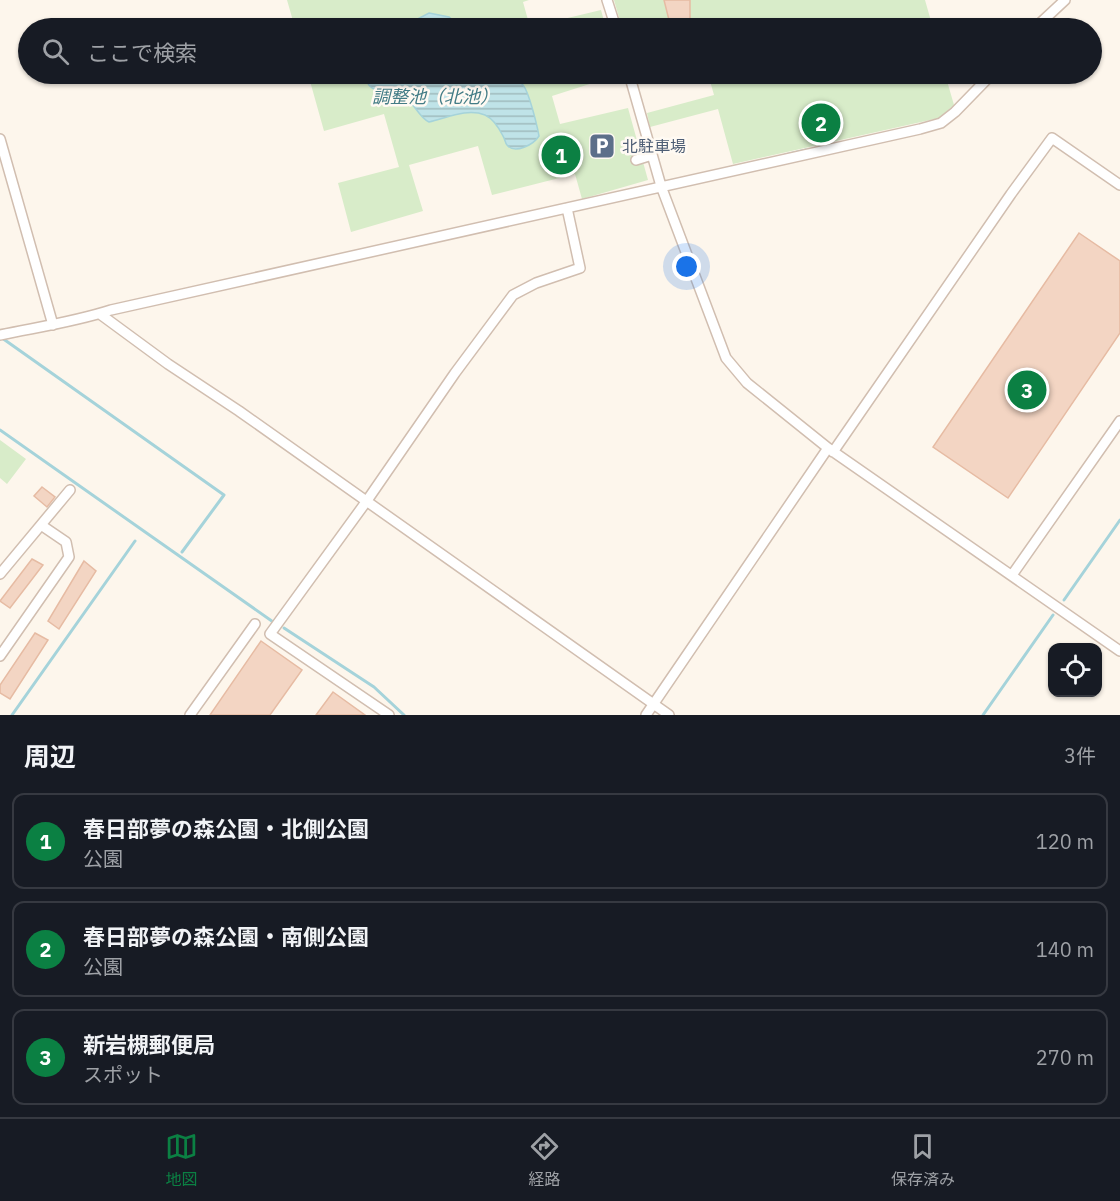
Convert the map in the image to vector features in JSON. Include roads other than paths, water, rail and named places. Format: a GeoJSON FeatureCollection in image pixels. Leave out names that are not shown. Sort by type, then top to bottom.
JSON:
{"type":"FeatureCollection","features":[{"type":"Feature","properties":{"kind":"street"},"geometry":{"type":"LineString","coordinates":[[608,0],[613,18]]}},
{"type":"Feature","properties":{"kind":"street"},"geometry":{"type":"LineString","coordinates":[[1046,18],[1065,0]]}},
{"type":"Feature","properties":{"kind":"street"},"geometry":{"type":"LineString","coordinates":[[631,84],[661,186],[726,358],[747,383],[831,450],[1120,651]]}},
{"type":"Feature","properties":{"kind":"street"},"geometry":{"type":"LineString","coordinates":[[0,335],[53,325],[941,123],[982,84]]}},
{"type":"Feature","properties":{"kind":"street"},"geometry":{"type":"LineString","coordinates":[[646,715],[1052,138],[1120,185]]}},
{"type":"Feature","properties":{"kind":"street"},"geometry":{"type":"LineString","coordinates":[[0,140],[53,325]]}},
{"type":"Feature","properties":{"kind":"street"},"geometry":{"type":"LineString","coordinates":[[636,160],[652,155]]}},
{"type":"Feature","properties":{"kind":"street"},"geometry":{"type":"LineString","coordinates":[[388,715],[270,634],[513,295],[536,283],[580,268],[567,208]]}},
{"type":"Feature","properties":{"kind":"street"},"geometry":{"type":"LineString","coordinates":[[100,314],[669,715]]}},
{"type":"Feature","properties":{"kind":"street"},"geometry":{"type":"LineString","coordinates":[[1012,575],[1120,421]]}},
{"type":"Feature","properties":{"kind":"street"},"geometry":{"type":"LineString","coordinates":[[0,574],[70,490]]}},
{"type":"Feature","properties":{"kind":"street"},"geometry":{"type":"LineString","coordinates":[[0,656],[69,557],[66,542],[41,525]]}},
{"type":"Feature","properties":{"kind":"street"},"geometry":{"type":"LineString","coordinates":[[190,715],[255,624]]}},
{"type":"Feature","properties":{"kind":"water"},"geometry":{"type":"Polygon","coordinates":[[[429,13],[450,18],[419,18],[429,13]]]}},
{"type":"Feature","properties":{"kind":"water","name":"調整池（北池）"},"geometry":{"type":"Polygon","coordinates":[[[368,84],[522,84],[533,109],[539,136],[529,145],[519,149],[510,148],[496,124],[485,115],[464,113],[429,122],[406,97],[368,84]]]}},
{"type":"Feature","properties":{"kind":"waterway"},"geometry":{"type":"LineString","coordinates":[[819,147],[831,144]]}},
{"type":"Feature","properties":{"kind":"waterway"},"geometry":{"type":"LineString","coordinates":[[785,155],[806,150]]}},
{"type":"Feature","properties":{"kind":"waterway"},"geometry":{"type":"LineString","coordinates":[[2,338],[224,495],[182,552]]}},
{"type":"Feature","properties":{"kind":"waterway"},"geometry":{"type":"LineString","coordinates":[[0,430],[276,624]]}},
{"type":"Feature","properties":{"kind":"waterway"},"geometry":{"type":"LineString","coordinates":[[1064,600],[1120,520]]}},
{"type":"Feature","properties":{"kind":"waterway"},"geometry":{"type":"LineString","coordinates":[[12,715],[135,541]]}},
{"type":"Feature","properties":{"kind":"waterway"},"geometry":{"type":"LineString","coordinates":[[983,715],[1053,615]]}},
{"type":"Feature","properties":{"kind":"waterway"},"geometry":{"type":"LineString","coordinates":[[284,628],[374,687],[404,715]]}},
{"type":"Feature","properties":{"kind":"place","name":"春日部夢の森公園・南側公園"},"geometry":{"type":"Point","coordinates":[821,123]}},
{"type":"Feature","properties":{"kind":"place","name":"北駐車場"},"geometry":{"type":"Point","coordinates":[602,146]}},
{"type":"Feature","properties":{"kind":"place","name":"春日部夢の森公園・北側公園"},"geometry":{"type":"Point","coordinates":[561,155]}},
{"type":"Feature","properties":{"kind":"place","name":"新岩槻郵便局"},"geometry":{"type":"Point","coordinates":[1027,390]}}]}
